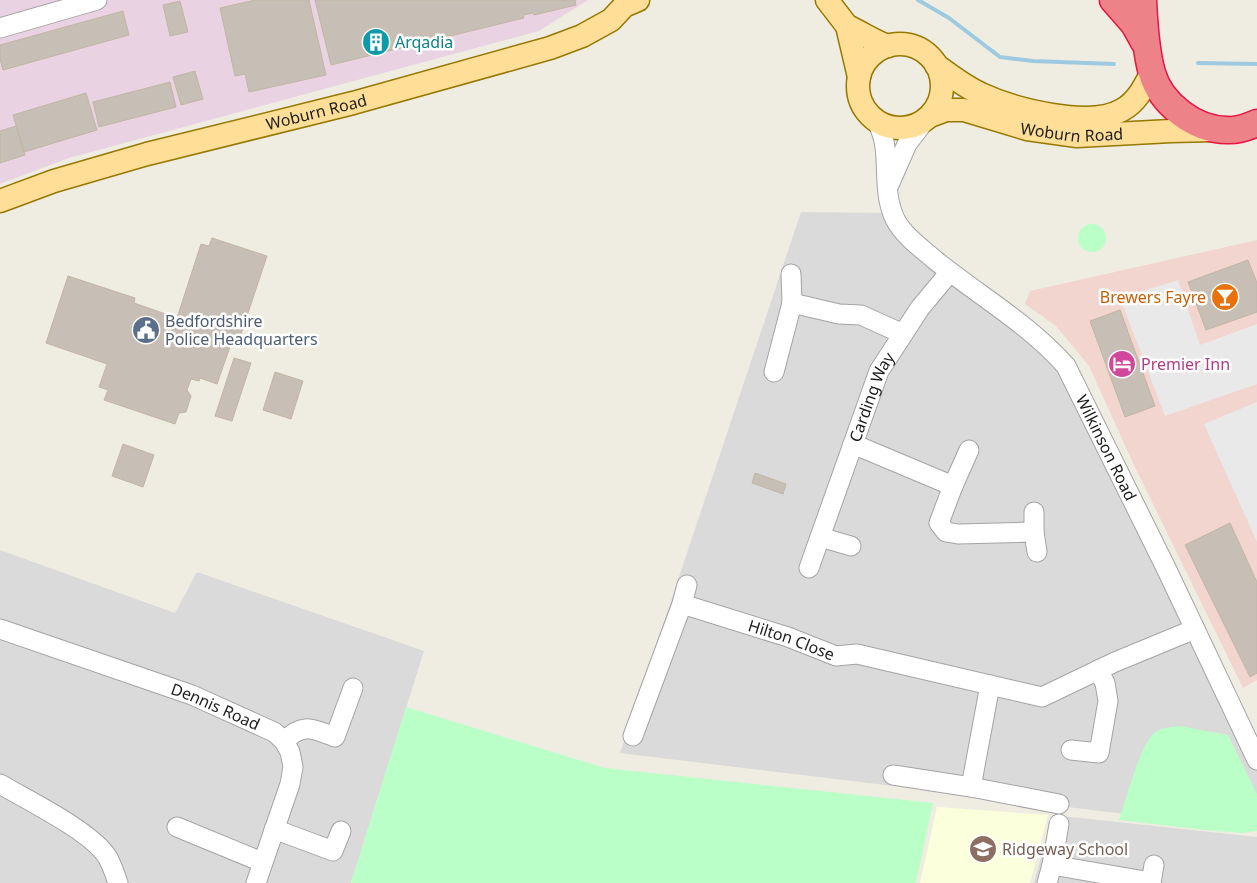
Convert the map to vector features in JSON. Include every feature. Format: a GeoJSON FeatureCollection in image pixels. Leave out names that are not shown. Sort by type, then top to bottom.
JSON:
{"type":"FeatureCollection","features":[{"type":"Feature","properties":{"kind":"highway"},"geometry":{"type":"LineString","coordinates":[[1113,0],[1134,24],[1162,94],[1180,112],[1202,125],[1224,130],[1257,132]]}},
{"type":"Feature","properties":{"kind":"highway"},"geometry":{"type":"LineString","coordinates":[[1143,0],[1150,61]]}},
{"type":"Feature","properties":{"kind":"highway"},"geometry":{"type":"LineString","coordinates":[[1224,130],[1247,127],[1257,123]]}},
{"type":"Feature","properties":{"kind":"main road"},"geometry":{"type":"LineString","coordinates":[[827,0],[847,26],[859,77]]}},
{"type":"Feature","properties":{"kind":"main road","name":"Woburn Road"},"geometry":{"type":"LineString","coordinates":[[0,201],[54,181],[147,154],[353,103],[550,48],[582,36],[611,20],[629,2]]}},
{"type":"Feature","properties":{"kind":"main road"},"geometry":{"type":"LineString","coordinates":[[847,26],[888,46]]}},
{"type":"Feature","properties":{"kind":"main road"},"geometry":{"type":"LineString","coordinates":[[902,44],[916,47],[928,54],[936,65],[941,78],[942,91],[938,104],[928,117],[915,126],[889,127],[877,121],[868,113],[861,102],[858,90],[859,77],[863,66],[869,57],[878,50],[888,46],[902,44]]}},
{"type":"Feature","properties":{"kind":"main road","name":"Woburn Road"},"geometry":{"type":"LineString","coordinates":[[936,65],[980,94],[1012,106],[1050,114],[1088,117],[1107,116],[1123,110],[1137,97],[1150,61]]}},
{"type":"Feature","properties":{"kind":"main road","name":"Woburn Road"},"geometry":{"type":"LineString","coordinates":[[928,117],[946,110],[964,110],[1027,129],[1077,136],[1224,130]]}},
{"type":"Feature","properties":{"kind":"street"},"geometry":{"type":"LineString","coordinates":[[0,28],[98,0]]}},
{"type":"Feature","properties":{"kind":"street"},"geometry":{"type":"LineString","coordinates":[[887,188],[907,144],[928,117]]}},
{"type":"Feature","properties":{"kind":"street","name":"Wilkinson Road"},"geometry":{"type":"LineString","coordinates":[[877,121],[885,147],[887,188],[895,219],[912,240],[950,272],[1024,328],[1054,353],[1066,366],[1257,760]]}},
{"type":"Feature","properties":{"kind":"street","name":"Carding Way"},"geometry":{"type":"LineString","coordinates":[[809,568],[879,370],[920,308],[950,272]]}},
{"type":"Feature","properties":{"kind":"street"},"geometry":{"type":"LineString","coordinates":[[774,372],[792,303],[791,274]]}},
{"type":"Feature","properties":{"kind":"street"},"geometry":{"type":"LineString","coordinates":[[792,303],[821,311],[861,315],[903,334]]}},
{"type":"Feature","properties":{"kind":"street"},"geometry":{"type":"LineString","coordinates":[[853,444],[952,486]]}},
{"type":"Feature","properties":{"kind":"street"},"geometry":{"type":"LineString","coordinates":[[969,450],[952,486],[939,523],[946,532],[958,534],[1034,532]]}},
{"type":"Feature","properties":{"kind":"street"},"geometry":{"type":"LineString","coordinates":[[1034,512],[1037,552]]}},
{"type":"Feature","properties":{"kind":"street"},"geometry":{"type":"LineString","coordinates":[[820,536],[850,546]]}},
{"type":"Feature","properties":{"kind":"street"},"geometry":{"type":"LineString","coordinates":[[634,736],[688,585]]}},
{"type":"Feature","properties":{"kind":"street","name":"Hilton Close"},"geometry":{"type":"LineString","coordinates":[[682,604],[788,637],[836,656],[858,654],[1042,697],[1098,670],[1195,629]]}},
{"type":"Feature","properties":{"kind":"street","name":"Dennis Road"},"geometry":{"type":"LineString","coordinates":[[0,629],[192,695],[274,732],[284,741]]}},
{"type":"Feature","properties":{"kind":"street"},"geometry":{"type":"LineString","coordinates":[[1071,750],[1099,753],[1108,701],[1105,683],[1098,670]]}},
{"type":"Feature","properties":{"kind":"street"},"geometry":{"type":"LineString","coordinates":[[971,787],[990,685]]}},
{"type":"Feature","properties":{"kind":"street"},"geometry":{"type":"LineString","coordinates":[[256,883],[290,784],[293,767],[290,752],[284,741],[294,732],[303,728],[335,737],[353,688]]}},
{"type":"Feature","properties":{"kind":"street"},"geometry":{"type":"LineString","coordinates":[[893,776],[971,787],[1059,804]]}},
{"type":"Feature","properties":{"kind":"street"},"geometry":{"type":"LineString","coordinates":[[0,784],[77,830],[96,844],[107,857],[118,883]]}},
{"type":"Feature","properties":{"kind":"street"},"geometry":{"type":"LineString","coordinates":[[1059,824],[1050,874],[1152,877]]}},
{"type":"Feature","properties":{"kind":"street"},"geometry":{"type":"LineString","coordinates":[[177,827],[262,862]]}},
{"type":"Feature","properties":{"kind":"street"},"geometry":{"type":"LineString","coordinates":[[274,829],[333,851],[341,831]]}},
{"type":"Feature","properties":{"kind":"shaded area"},"geometry":{"type":"Polygon","coordinates":[[[0,0],[588,0],[539,31],[69,158],[0,184],[0,0]]]}},
{"type":"Feature","properties":{"kind":"shaded area"},"geometry":{"type":"Polygon","coordinates":[[[801,212],[884,213],[1054,353],[1257,758],[1257,830],[620,753],[801,212]]]}},
{"type":"Feature","properties":{"kind":"shaded area"},"geometry":{"type":"Polygon","coordinates":[[[1257,240],[1257,680],[1243,688],[1133,463],[1089,366],[1056,326],[1025,304],[1030,291],[1257,240]]]}},
{"type":"Feature","properties":{"kind":"shaded area"},"geometry":{"type":"Polygon","coordinates":[[[1178,280],[1200,345],[1257,324],[1257,384],[1165,416],[1120,298],[1178,280]]]}},
{"type":"Feature","properties":{"kind":"shaded area"},"geometry":{"type":"Polygon","coordinates":[[[1257,402],[1257,542],[1204,424],[1257,402]]]}},
{"type":"Feature","properties":{"kind":"shaded area"},"geometry":{"type":"Polygon","coordinates":[[[0,550],[175,613],[197,572],[424,651],[351,883],[0,883],[0,550]]]}},
{"type":"Feature","properties":{"kind":"shaded area","name":"Ridgeway School"},"geometry":{"type":"Polygon","coordinates":[[[937,807],[1048,815],[1030,883],[920,883],[937,807]]]}},
{"type":"Feature","properties":{"kind":"shaded area"},"geometry":{"type":"Polygon","coordinates":[[[1052,815],[1257,837],[1257,883],[1034,883],[1052,815]]]}},
{"type":"Feature","properties":{"kind":"green space"},"geometry":{"type":"Polygon","coordinates":[[[1092,224],[1102,228],[1106,238],[1102,248],[1092,252],[1082,248],[1078,238],[1082,228],[1092,224]]]}},
{"type":"Feature","properties":{"kind":"green space"},"geometry":{"type":"Polygon","coordinates":[[[406,707],[605,768],[933,803],[916,883],[351,883],[406,707]]]}},
{"type":"Feature","properties":{"kind":"green space"},"geometry":{"type":"Polygon","coordinates":[[[1180,726],[1228,735],[1257,794],[1257,831],[1243,833],[1205,830],[1119,820],[1145,746],[1157,731],[1168,727],[1180,726]]]}},
{"type":"Feature","properties":{"kind":"building"},"geometry":{"type":"Polygon","coordinates":[[[255,0],[309,0],[326,75],[249,92],[245,74],[235,76],[220,8],[255,0]]]}},
{"type":"Feature","properties":{"kind":"building","name":"Arqadia"},"geometry":{"type":"Polygon","coordinates":[[[315,0],[575,0],[576,5],[534,15],[533,13],[523,15],[524,18],[331,65],[315,0]]]}},
{"type":"Feature","properties":{"kind":"building"},"geometry":{"type":"Polygon","coordinates":[[[180,1],[188,32],[170,36],[163,5],[180,1]]]}},
{"type":"Feature","properties":{"kind":"building"},"geometry":{"type":"Polygon","coordinates":[[[123,11],[129,35],[3,70],[0,59],[0,45],[123,11]]]}},
{"type":"Feature","properties":{"kind":"building"},"geometry":{"type":"Polygon","coordinates":[[[195,71],[203,99],[181,105],[173,77],[195,71]]]}},
{"type":"Feature","properties":{"kind":"building"},"geometry":{"type":"Polygon","coordinates":[[[170,82],[176,107],[99,127],[93,102],[170,82]]]}},
{"type":"Feature","properties":{"kind":"building"},"geometry":{"type":"Polygon","coordinates":[[[86,93],[97,130],[24,152],[13,115],[86,93]]]}},
{"type":"Feature","properties":{"kind":"building"},"geometry":{"type":"Polygon","coordinates":[[[16,126],[25,155],[0,163],[0,131],[16,126]]]}},
{"type":"Feature","properties":{"kind":"building","name":"Bedfordshire Police Headquarters"},"geometry":{"type":"Polygon","coordinates":[[[212,238],[267,256],[237,346],[231,344],[217,384],[200,378],[199,381],[191,379],[187,390],[191,396],[186,412],[179,413],[175,424],[104,400],[108,390],[99,387],[107,364],[46,343],[68,276],[135,298],[134,303],[177,318],[201,244],[209,246],[212,238]]]}},
{"type":"Feature","properties":{"kind":"building","name":"Brewers Fayre"},"geometry":{"type":"Polygon","coordinates":[[[1248,260],[1257,283],[1257,312],[1206,330],[1188,282],[1248,260]]]}},
{"type":"Feature","properties":{"kind":"building","name":"Premier Inn"},"geometry":{"type":"Polygon","coordinates":[[[1120,310],[1155,406],[1125,417],[1090,321],[1120,310]]]}},
{"type":"Feature","properties":{"kind":"building"},"geometry":{"type":"Polygon","coordinates":[[[234,358],[251,363],[232,421],[215,416],[234,358]]]}},
{"type":"Feature","properties":{"kind":"building"},"geometry":{"type":"Polygon","coordinates":[[[275,372],[303,381],[291,419],[263,410],[275,372]]]}},
{"type":"Feature","properties":{"kind":"building"},"geometry":{"type":"Polygon","coordinates":[[[123,444],[154,455],[143,487],[112,476],[123,444]]]}},
{"type":"Feature","properties":{"kind":"building"},"geometry":{"type":"Polygon","coordinates":[[[755,473],[786,484],[783,494],[752,483],[755,473]]]}},
{"type":"Feature","properties":{"kind":"building"},"geometry":{"type":"Polygon","coordinates":[[[1230,523],[1257,582],[1257,673],[1250,677],[1185,545],[1230,523]]]}},
{"type":"Feature","properties":{"kind":"waterway"},"geometry":{"type":"LineString","coordinates":[[918,0],[949,18],[1000,57],[1033,61],[1114,64]]}},
{"type":"Feature","properties":{"kind":"waterway"},"geometry":{"type":"LineString","coordinates":[[1198,63],[1257,64]]}},
{"type":"Feature","properties":{"kind":"place","name":"Arqadia"},"geometry":{"type":"Point","coordinates":[376,42]}},
{"type":"Feature","properties":{"kind":"place","name":"Brewers Fayre"},"geometry":{"type":"Point","coordinates":[1225,297]}},
{"type":"Feature","properties":{"kind":"place","name":"Bedfordshire Police Headquarters"},"geometry":{"type":"Point","coordinates":[146,330]}},
{"type":"Feature","properties":{"kind":"place","name":"Premier Inn"},"geometry":{"type":"Point","coordinates":[1122,364]}},
{"type":"Feature","properties":{"kind":"place","name":"Ridgeway School"},"geometry":{"type":"Point","coordinates":[983,849]}}]}
